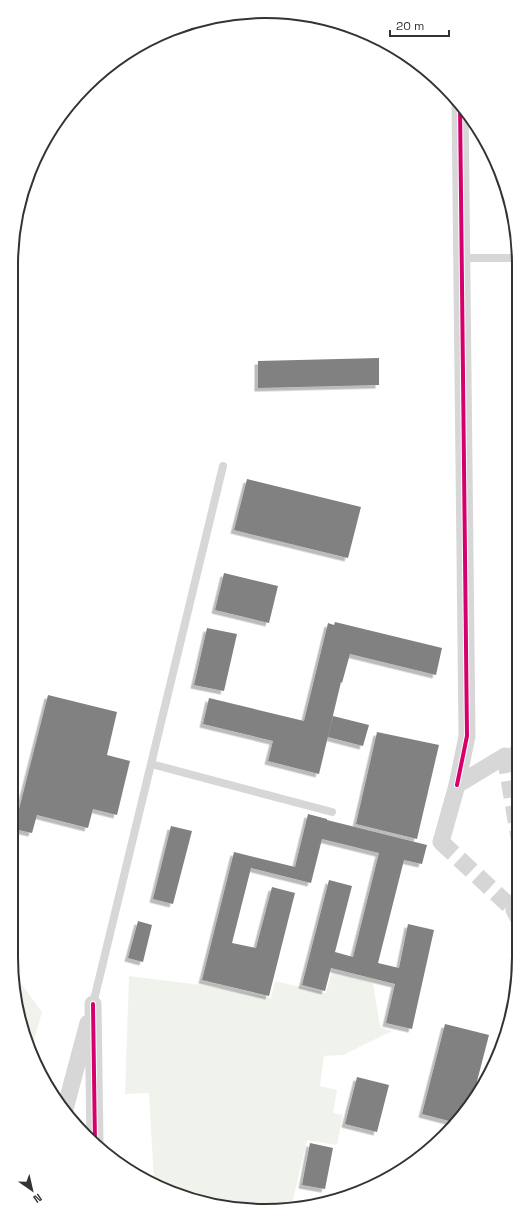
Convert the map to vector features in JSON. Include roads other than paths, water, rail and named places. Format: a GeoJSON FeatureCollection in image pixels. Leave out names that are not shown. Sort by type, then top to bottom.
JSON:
{"type":"FeatureCollection","features":[{"type":"Feature","properties":{"kind":"street"},"geometry":{"type":"LineString","coordinates":[[441,842],[457,785],[467,736],[460,114]]}},
{"type":"Feature","properties":{"kind":"street"},"geometry":{"type":"LineString","coordinates":[[457,785],[512,752]]}},
{"type":"Feature","properties":{"kind":"street"},"geometry":{"type":"LineString","coordinates":[[66,1103],[93,1004]]}},
{"type":"Feature","properties":{"kind":"street"},"geometry":{"type":"LineString","coordinates":[[93,1004],[95,1137]]}},
{"type":"Feature","properties":{"kind":"lane"},"geometry":{"type":"LineString","coordinates":[[462,258],[512,258]]}},
{"type":"Feature","properties":{"kind":"lane"},"geometry":{"type":"LineString","coordinates":[[93,1004],[223,466]]}},
{"type":"Feature","properties":{"kind":"lane"},"geometry":{"type":"LineString","coordinates":[[151,764],[332,812]]}},
{"type":"Feature","properties":{"kind":"tunnel"},"geometry":{"type":"LineString","coordinates":[[505,756],[512,797]]}},
{"type":"Feature","properties":{"kind":"tunnel"},"geometry":{"type":"LineString","coordinates":[[441,842],[512,908]]}}]}
